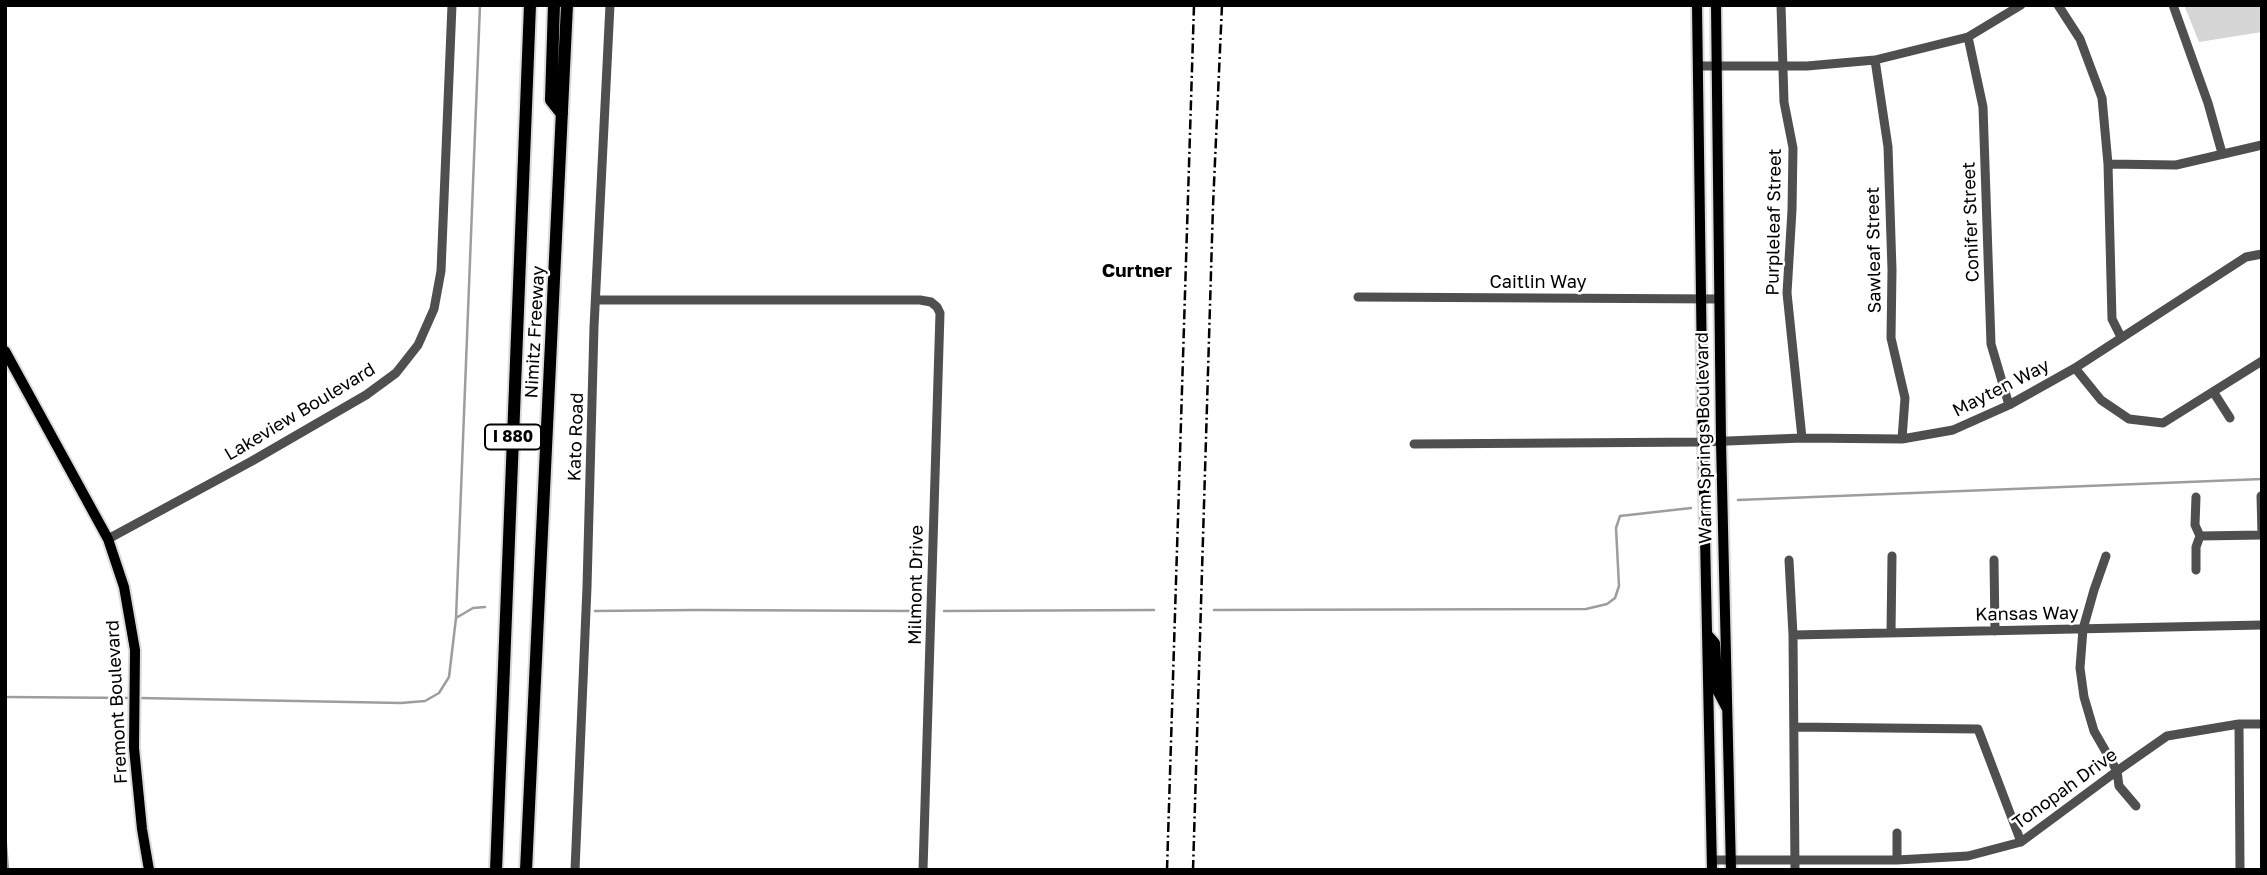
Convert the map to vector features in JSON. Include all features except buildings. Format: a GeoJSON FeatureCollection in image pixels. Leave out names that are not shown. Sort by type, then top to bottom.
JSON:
{"type":"FeatureCollection","features":[{"type":"Feature","properties":{"kind":"highway","name":"Nimitz Freeway"},"geometry":{"type":"LineString","coordinates":[[496,870],[530,5]]}},
{"type":"Feature","properties":{"kind":"highway","name":"I 880"},"geometry":{"type":"LineString","coordinates":[[554,5],[551,100],[562,114]]}},
{"type":"Feature","properties":{"kind":"highway","name":"Nimitz Freeway"},"geometry":{"type":"LineString","coordinates":[[526,870],[567,5]]}},
{"type":"Feature","properties":{"kind":"main road","name":"Warm Springs Boulevard"},"geometry":{"type":"LineString","coordinates":[[1698,5],[1703,442],[1712,865]]}},
{"type":"Feature","properties":{"kind":"main road","name":"Warm Springs Boulevard"},"geometry":{"type":"LineString","coordinates":[[1716,5],[1721,442],[1731,865]]}},
{"type":"Feature","properties":{"kind":"main road","name":"Fremont Boulevard"},"geometry":{"type":"LineString","coordinates":[[5,351],[107,539],[117,564],[130,611],[135,669],[134,748],[149,870]]}},
{"type":"Feature","properties":{"kind":"main road"},"geometry":{"type":"LineString","coordinates":[[1707,635],[1715,643],[1718,692],[1728,711]]}},
{"type":"Feature","properties":{"kind":"street","name":"Lakeview Boulevard"},"geometry":{"type":"LineString","coordinates":[[107,539],[252,461],[366,395],[396,373],[418,345],[434,309],[441,271],[452,5]]}},
{"type":"Feature","properties":{"kind":"street","name":"Kato Road"},"geometry":{"type":"LineString","coordinates":[[575,870],[610,5]]}},
{"type":"Feature","properties":{"kind":"street","name":"Purpleleaf Street"},"geometry":{"type":"LineString","coordinates":[[1782,5],[1784,102],[1793,148],[1787,293],[1802,439]]}},
{"type":"Feature","properties":{"kind":"street"},"geometry":{"type":"LineString","coordinates":[[1698,66],[1833,65],[1875,60],[1968,37],[2021,5]]}},
{"type":"Feature","properties":{"kind":"street"},"geometry":{"type":"LineString","coordinates":[[2058,5],[2080,39],[2102,98],[2108,164],[2112,319],[2120,337]]}},
{"type":"Feature","properties":{"kind":"street"},"geometry":{"type":"LineString","coordinates":[[2173,5],[2208,103],[2222,153]]}},
{"type":"Feature","properties":{"kind":"street","name":"Conifer Street"},"geometry":{"type":"LineString","coordinates":[[1968,37],[1983,107],[1991,344],[2008,405]]}},
{"type":"Feature","properties":{"kind":"street","name":"Sawleaf Street"},"geometry":{"type":"LineString","coordinates":[[1875,60],[1888,147],[1891,338],[1905,398],[1902,439]]}},
{"type":"Feature","properties":{"kind":"street"},"geometry":{"type":"LineString","coordinates":[[2108,164],[2176,165],[2262,145]]}},
{"type":"Feature","properties":{"kind":"street","name":"Mayten Way"},"geometry":{"type":"LineString","coordinates":[[1414,444],[1902,439],[1953,430],[2008,405],[2074,368],[2246,257],[2262,254]]}},
{"type":"Feature","properties":{"kind":"street","name":"Caitlin Way"},"geometry":{"type":"LineString","coordinates":[[1358,297],[1719,299]]}},
{"type":"Feature","properties":{"kind":"street","name":"Milmont Drive"},"geometry":{"type":"LineString","coordinates":[[596,300],[920,300],[934,304],[940,313],[923,870]]}},
{"type":"Feature","properties":{"kind":"street"},"geometry":{"type":"LineString","coordinates":[[2074,368],[2101,400],[2129,419],[2163,423],[2262,361]]}},
{"type":"Feature","properties":{"kind":"street"},"geometry":{"type":"LineString","coordinates":[[2214,393],[2230,418]]}},
{"type":"Feature","properties":{"kind":"street"},"geometry":{"type":"LineString","coordinates":[[2200,536],[2262,535],[2260,496]]}},
{"type":"Feature","properties":{"kind":"street"},"geometry":{"type":"LineString","coordinates":[[2196,497],[2195,525],[2200,536],[2196,547],[2196,570]]}},
{"type":"Feature","properties":{"kind":"street"},"geometry":{"type":"LineString","coordinates":[[1891,633],[1892,556]]}},
{"type":"Feature","properties":{"kind":"street"},"geometry":{"type":"LineString","coordinates":[[2106,556],[2083,629],[2080,668],[2084,697],[2094,731],[2117,771],[2119,786],[2136,806]]}},
{"type":"Feature","properties":{"kind":"street"},"geometry":{"type":"LineString","coordinates":[[1789,559],[1793,635],[1795,865]]}},
{"type":"Feature","properties":{"kind":"street"},"geometry":{"type":"LineString","coordinates":[[1994,560],[1995,631]]}},
{"type":"Feature","properties":{"kind":"street","name":"Kansas Way"},"geometry":{"type":"LineString","coordinates":[[1793,635],[2262,625]]}},
{"type":"Feature","properties":{"kind":"street"},"geometry":{"type":"LineString","coordinates":[[2239,724],[2240,870]]}},
{"type":"Feature","properties":{"kind":"street","name":"Tonopah Drive"},"geometry":{"type":"LineString","coordinates":[[1712,865],[1795,865],[1968,856],[2021,842],[2167,736],[2239,724],[2262,724]]}},
{"type":"Feature","properties":{"kind":"street"},"geometry":{"type":"LineString","coordinates":[[1794,727],[1978,729],[2021,842]]}},
{"type":"Feature","properties":{"kind":"street"},"geometry":{"type":"LineString","coordinates":[[1897,833],[1897,860]]}},
{"type":"Feature","properties":{"kind":"shaded area"},"geometry":{"type":"Polygon","coordinates":[[[2184,5],[2262,5],[2262,32],[2199,42],[2184,5]]]}},
{"type":"Feature","properties":{"kind":"waterway"},"geometry":{"type":"LineString","coordinates":[[139,698],[401,703],[425,701],[439,693],[449,677],[456,618],[480,5]]}},
{"type":"Feature","properties":{"kind":"waterway"},"geometry":{"type":"LineString","coordinates":[[1738,500],[2262,479]]}},
{"type":"Feature","properties":{"kind":"waterway"},"geometry":{"type":"LineString","coordinates":[[1214,610],[1586,609],[1607,604],[1615,598],[1619,586],[1616,528],[1620,516],[1691,508]]}},
{"type":"Feature","properties":{"kind":"waterway"},"geometry":{"type":"LineString","coordinates":[[456,618],[473,608],[485,607]]}},
{"type":"Feature","properties":{"kind":"waterway"},"geometry":{"type":"LineString","coordinates":[[944,611],[1154,610]]}},
{"type":"Feature","properties":{"kind":"waterway"},"geometry":{"type":"LineString","coordinates":[[595,611],[918,611]]}},
{"type":"Feature","properties":{"kind":"waterway"},"geometry":{"type":"LineString","coordinates":[[5,697],[132,698]]}},
{"type":"Feature","properties":{"kind":"waterway"},"geometry":{"type":"LineString","coordinates":[[5,832],[8,870]]}},
{"type":"Feature","properties":{"kind":"railway"},"geometry":{"type":"LineString","coordinates":[[1167,870],[1194,5]]}},
{"type":"Feature","properties":{"kind":"railway"},"geometry":{"type":"LineString","coordinates":[[1193,870],[1213,206],[1222,5]]}},
{"type":"Feature","properties":{"kind":"district","name":"Curtner"},"geometry":{"type":"Point","coordinates":[1137,271]}}]}
